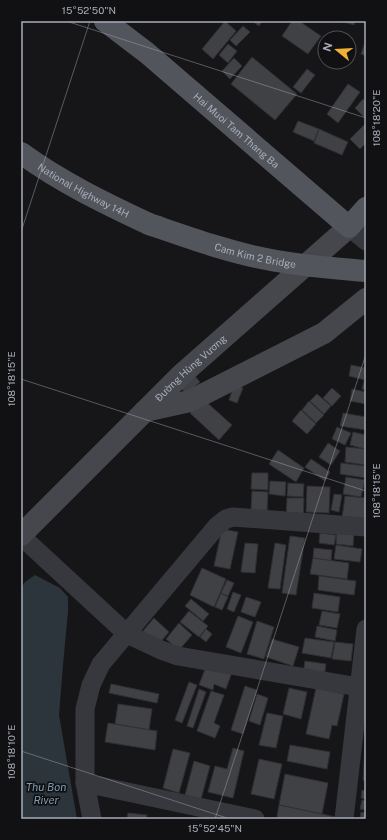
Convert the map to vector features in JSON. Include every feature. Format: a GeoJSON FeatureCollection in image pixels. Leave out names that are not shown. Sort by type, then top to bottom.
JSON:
{"type":"FeatureCollection","features":[{"type":"Feature","properties":{"kind":"main road","name":"Hai Muoi Tam Thang Ba"},"geometry":{"type":"LineString","coordinates":[[105,21],[147,53],[349,227]]}},
{"type":"Feature","properties":{"kind":"main road","name":"National Highway 14H"},"geometry":{"type":"LineString","coordinates":[[21,153],[46,171],[97,200],[148,224]]}},
{"type":"Feature","properties":{"kind":"main road","name":"Đường Hùng Vương"},"geometry":{"type":"LineString","coordinates":[[21,536],[181,375],[349,227],[366,208]]}},
{"type":"Feature","properties":{"kind":"main road","name":"Cam Kim 2 Bridge"},"geometry":{"type":"LineString","coordinates":[[148,224],[213,246],[266,259],[330,268],[366,271]]}},
{"type":"Feature","properties":{"kind":"main road"},"geometry":{"type":"LineString","coordinates":[[145,411],[190,401],[317,337],[366,299]]}},
{"type":"Feature","properties":{"kind":"street","name":"Hai Muoi Tam Thang Ba"},"geometry":{"type":"LineString","coordinates":[[349,227],[366,241]]}},
{"type":"Feature","properties":{"kind":"street"},"geometry":{"type":"LineString","coordinates":[[92,819],[86,783],[85,709],[91,685],[101,664],[217,526],[226,519],[233,517],[366,527]]}},
{"type":"Feature","properties":{"kind":"street"},"geometry":{"type":"LineString","coordinates":[[21,536],[127,634],[161,650],[178,656],[362,684]]}},
{"type":"Feature","properties":{"kind":"street"},"geometry":{"type":"LineString","coordinates":[[344,819],[362,684],[366,629]]}},
{"type":"Feature","properties":{"kind":"street"},"geometry":{"type":"LineString","coordinates":[[86,783],[255,819]]}},
{"type":"Feature","properties":{"kind":"water","name":"Thu Bon River"},"geometry":{"type":"Polygon","coordinates":[[[35,575],[60,588],[68,597],[59,715],[77,819],[21,819],[21,588],[25,582],[35,575]]]}},
{"type":"Feature","properties":{"kind":"building"},"geometry":{"type":"Polygon","coordinates":[[[225,21],[236,31],[213,59],[202,49],[225,21]]]}},
{"type":"Feature","properties":{"kind":"building"},"geometry":{"type":"Polygon","coordinates":[[[252,21],[262,21],[259,26],[252,21]]]}},
{"type":"Feature","properties":{"kind":"building"},"geometry":{"type":"Polygon","coordinates":[[[292,21],[299,21],[317,33],[317,42],[308,54],[282,36],[292,21]]]}},
{"type":"Feature","properties":{"kind":"building"},"geometry":{"type":"Polygon","coordinates":[[[341,21],[355,21],[354,25],[341,21]]]}},
{"type":"Feature","properties":{"kind":"building"},"geometry":{"type":"Polygon","coordinates":[[[243,26],[250,32],[236,46],[230,40],[243,26]]]}},
{"type":"Feature","properties":{"kind":"building"},"geometry":{"type":"Polygon","coordinates":[[[366,39],[366,56],[361,54],[366,39]]]}},
{"type":"Feature","properties":{"kind":"building"},"geometry":{"type":"Polygon","coordinates":[[[228,44],[237,51],[228,63],[219,55],[228,44]]]}},
{"type":"Feature","properties":{"kind":"building"},"geometry":{"type":"Polygon","coordinates":[[[252,57],[297,94],[275,120],[231,84],[252,57]]]}},
{"type":"Feature","properties":{"kind":"building"},"geometry":{"type":"Polygon","coordinates":[[[234,58],[242,66],[230,79],[222,71],[234,58]]]}},
{"type":"Feature","properties":{"kind":"building"},"geometry":{"type":"Polygon","coordinates":[[[307,69],[315,75],[301,93],[293,87],[307,69]]]}},
{"type":"Feature","properties":{"kind":"building"},"geometry":{"type":"Polygon","coordinates":[[[348,84],[360,92],[338,123],[327,114],[348,84]]]}},
{"type":"Feature","properties":{"kind":"building"},"geometry":{"type":"Polygon","coordinates":[[[363,99],[366,102],[366,119],[355,108],[363,99]]]}},
{"type":"Feature","properties":{"kind":"building"},"geometry":{"type":"Polygon","coordinates":[[[298,121],[319,129],[314,141],[293,132],[298,121]]]}},
{"type":"Feature","properties":{"kind":"building"},"geometry":{"type":"Polygon","coordinates":[[[366,123],[366,143],[360,149],[350,139],[366,123]]]}},
{"type":"Feature","properties":{"kind":"building"},"geometry":{"type":"Polygon","coordinates":[[[319,129],[348,142],[342,155],[314,143],[319,129]]]}},
{"type":"Feature","properties":{"kind":"building"},"geometry":{"type":"Polygon","coordinates":[[[351,365],[366,368],[365,380],[349,376],[351,365]]]}},
{"type":"Feature","properties":{"kind":"building"},"geometry":{"type":"Polygon","coordinates":[[[194,375],[200,382],[186,394],[181,388],[194,375]]]}},
{"type":"Feature","properties":{"kind":"building"},"geometry":{"type":"Polygon","coordinates":[[[364,381],[366,381],[366,390],[362,389],[364,381]]]}},
{"type":"Feature","properties":{"kind":"building"},"geometry":{"type":"Polygon","coordinates":[[[234,385],[243,388],[237,403],[229,400],[234,385]]]}},
{"type":"Feature","properties":{"kind":"building"},"geometry":{"type":"Polygon","coordinates":[[[332,388],[341,396],[332,406],[323,398],[332,388]]]}},
{"type":"Feature","properties":{"kind":"building"},"geometry":{"type":"Polygon","coordinates":[[[352,389],[366,392],[366,404],[350,401],[352,389]]]}},
{"type":"Feature","properties":{"kind":"building"},"geometry":{"type":"Polygon","coordinates":[[[317,394],[331,406],[324,414],[310,401],[317,394]]]}},
{"type":"Feature","properties":{"kind":"building"},"geometry":{"type":"Polygon","coordinates":[[[203,399],[232,425],[219,440],[190,413],[203,399]]]}},
{"type":"Feature","properties":{"kind":"building"},"geometry":{"type":"Polygon","coordinates":[[[309,401],[324,415],[316,423],[302,410],[309,401]]]}},
{"type":"Feature","properties":{"kind":"building"},"geometry":{"type":"Polygon","coordinates":[[[301,410],[316,424],[307,434],[292,421],[301,410]]]}},
{"type":"Feature","properties":{"kind":"building"},"geometry":{"type":"Polygon","coordinates":[[[343,413],[366,417],[366,430],[340,426],[343,413]]]}},
{"type":"Feature","properties":{"kind":"building"},"geometry":{"type":"Polygon","coordinates":[[[337,427],[351,433],[345,445],[332,439],[337,427]]]}},
{"type":"Feature","properties":{"kind":"building"},"geometry":{"type":"Polygon","coordinates":[[[353,432],[366,435],[365,449],[350,445],[353,432]]]}},
{"type":"Feature","properties":{"kind":"building"},"geometry":{"type":"Polygon","coordinates":[[[328,443],[340,451],[331,465],[319,457],[328,443]]]}},
{"type":"Feature","properties":{"kind":"building"},"geometry":{"type":"Polygon","coordinates":[[[346,447],[366,449],[366,465],[345,462],[346,447]]]}},
{"type":"Feature","properties":{"kind":"building"},"geometry":{"type":"Polygon","coordinates":[[[278,450],[304,468],[296,482],[269,464],[278,450]]]}},
{"type":"Feature","properties":{"kind":"building"},"geometry":{"type":"Polygon","coordinates":[[[311,459],[330,472],[325,481],[305,467],[311,459]]]}},
{"type":"Feature","properties":{"kind":"building"},"geometry":{"type":"Polygon","coordinates":[[[341,463],[366,466],[366,478],[340,474],[341,463]]]}},
{"type":"Feature","properties":{"kind":"building"},"geometry":{"type":"Polygon","coordinates":[[[252,473],[268,473],[268,490],[251,489],[252,473]]]}},
{"type":"Feature","properties":{"kind":"building"},"geometry":{"type":"Polygon","coordinates":[[[346,477],[365,480],[361,497],[343,494],[346,477]]]}},
{"type":"Feature","properties":{"kind":"building"},"geometry":{"type":"Polygon","coordinates":[[[270,481],[286,482],[285,496],[269,494],[270,481]]]}},
{"type":"Feature","properties":{"kind":"building"},"geometry":{"type":"Polygon","coordinates":[[[288,483],[304,484],[303,497],[287,496],[288,483]]]}},
{"type":"Feature","properties":{"kind":"building"},"geometry":{"type":"Polygon","coordinates":[[[307,486],[330,487],[329,513],[306,512],[307,486]]]}},
{"type":"Feature","properties":{"kind":"building"},"geometry":{"type":"Polygon","coordinates":[[[252,491],[268,492],[267,512],[251,511],[252,491]]]}},
{"type":"Feature","properties":{"kind":"building"},"geometry":{"type":"Polygon","coordinates":[[[334,494],[342,495],[339,512],[331,510],[334,494]]]}},
{"type":"Feature","properties":{"kind":"building"},"geometry":{"type":"Polygon","coordinates":[[[345,496],[366,498],[366,521],[342,518],[345,496]]]}},
{"type":"Feature","properties":{"kind":"building"},"geometry":{"type":"Polygon","coordinates":[[[287,498],[304,498],[303,519],[286,519],[287,498]]]}},
{"type":"Feature","properties":{"kind":"building"},"geometry":{"type":"Polygon","coordinates":[[[222,529],[238,532],[230,569],[214,566],[222,529]]]}},
{"type":"Feature","properties":{"kind":"building"},"geometry":{"type":"Polygon","coordinates":[[[337,531],[354,533],[353,546],[336,544],[337,531]]]}},
{"type":"Feature","properties":{"kind":"building"},"geometry":{"type":"Polygon","coordinates":[[[320,533],[336,535],[334,545],[319,543],[320,533]]]}},
{"type":"Feature","properties":{"kind":"building"},"geometry":{"type":"Polygon","coordinates":[[[290,536],[305,538],[296,595],[282,593],[290,536]]]}},
{"type":"Feature","properties":{"kind":"building"},"geometry":{"type":"Polygon","coordinates":[[[245,543],[258,544],[255,573],[241,572],[245,543]]]}},
{"type":"Feature","properties":{"kind":"building"},"geometry":{"type":"Polygon","coordinates":[[[275,543],[286,545],[280,589],[268,588],[275,543]]]}},
{"type":"Feature","properties":{"kind":"building"},"geometry":{"type":"Polygon","coordinates":[[[336,545],[362,549],[360,562],[334,559],[336,545]]]}},
{"type":"Feature","properties":{"kind":"building"},"geometry":{"type":"Polygon","coordinates":[[[314,548],[332,550],[331,561],[313,558],[314,548]]]}},
{"type":"Feature","properties":{"kind":"building"},"geometry":{"type":"Polygon","coordinates":[[[313,558],[349,563],[347,579],[310,574],[313,558]]]}},
{"type":"Feature","properties":{"kind":"building"},"geometry":{"type":"Polygon","coordinates":[[[202,568],[226,579],[214,607],[190,595],[202,568]]]}},
{"type":"Feature","properties":{"kind":"building"},"geometry":{"type":"Polygon","coordinates":[[[319,576],[356,581],[354,595],[318,590],[319,576]]]}},
{"type":"Feature","properties":{"kind":"building"},"geometry":{"type":"Polygon","coordinates":[[[227,580],[234,583],[228,596],[221,593],[227,580]]]}},
{"type":"Feature","properties":{"kind":"building"},"geometry":{"type":"Polygon","coordinates":[[[233,592],[241,595],[234,612],[227,609],[233,592]]]}},
{"type":"Feature","properties":{"kind":"building"},"geometry":{"type":"Polygon","coordinates":[[[221,593],[228,597],[222,610],[215,607],[221,593]]]}},
{"type":"Feature","properties":{"kind":"building"},"geometry":{"type":"Polygon","coordinates":[[[314,593],[340,597],[338,612],[312,608],[314,593]]]}},
{"type":"Feature","properties":{"kind":"building"},"geometry":{"type":"Polygon","coordinates":[[[246,597],[261,602],[255,617],[241,612],[246,597]]]}},
{"type":"Feature","properties":{"kind":"building"},"geometry":{"type":"Polygon","coordinates":[[[191,599],[209,614],[203,621],[185,606],[191,599]]]}},
{"type":"Feature","properties":{"kind":"building"},"geometry":{"type":"Polygon","coordinates":[[[189,611],[208,626],[199,637],[180,622],[189,611]]]}},
{"type":"Feature","properties":{"kind":"building"},"geometry":{"type":"Polygon","coordinates":[[[322,611],[340,614],[337,628],[319,625],[322,611]]]}},
{"type":"Feature","properties":{"kind":"building"},"geometry":{"type":"Polygon","coordinates":[[[238,616],[253,622],[241,653],[226,647],[238,616]]]}},
{"type":"Feature","properties":{"kind":"building"},"geometry":{"type":"Polygon","coordinates":[[[154,618],[169,632],[158,645],[143,631],[154,618]]]}},
{"type":"Feature","properties":{"kind":"building"},"geometry":{"type":"Polygon","coordinates":[[[257,621],[274,627],[264,659],[247,654],[257,621]]]}},
{"type":"Feature","properties":{"kind":"building"},"geometry":{"type":"Polygon","coordinates":[[[179,623],[192,635],[179,650],[166,639],[179,623]]]}},
{"type":"Feature","properties":{"kind":"building"},"geometry":{"type":"Polygon","coordinates":[[[317,626],[337,630],[335,641],[315,637],[317,626]]]}},
{"type":"Feature","properties":{"kind":"building"},"geometry":{"type":"Polygon","coordinates":[[[206,629],[212,634],[206,642],[200,637],[206,629]]]}},
{"type":"Feature","properties":{"kind":"building"},"geometry":{"type":"Polygon","coordinates":[[[305,638],[334,642],[331,658],[302,653],[305,638]]]}},
{"type":"Feature","properties":{"kind":"building"},"geometry":{"type":"Polygon","coordinates":[[[272,639],[299,647],[293,666],[266,657],[272,639]]]}},
{"type":"Feature","properties":{"kind":"building"},"geometry":{"type":"Polygon","coordinates":[[[335,642],[353,644],[351,661],[332,659],[335,642]]]}},
{"type":"Feature","properties":{"kind":"building"},"geometry":{"type":"Polygon","coordinates":[[[305,661],[326,664],[324,677],[303,674],[305,661]]]}},
{"type":"Feature","properties":{"kind":"building"},"geometry":{"type":"Polygon","coordinates":[[[207,664],[232,672],[226,689],[214,684],[213,690],[199,685],[207,664]]]}},
{"type":"Feature","properties":{"kind":"building"},"geometry":{"type":"Polygon","coordinates":[[[189,682],[197,685],[182,723],[175,720],[189,682]]]}},
{"type":"Feature","properties":{"kind":"building"},"geometry":{"type":"Polygon","coordinates":[[[111,684],[159,694],[157,703],[109,693],[111,684]]]}},
{"type":"Feature","properties":{"kind":"building"},"geometry":{"type":"Polygon","coordinates":[[[245,686],[257,690],[243,734],[231,730],[245,686]]]}},
{"type":"Feature","properties":{"kind":"building"},"geometry":{"type":"Polygon","coordinates":[[[289,688],[307,692],[301,719],[283,714],[289,688]]]}},
{"type":"Feature","properties":{"kind":"building"},"geometry":{"type":"Polygon","coordinates":[[[316,688],[344,694],[337,726],[332,725],[329,739],[306,734],[316,688]]]}},
{"type":"Feature","properties":{"kind":"building"},"geometry":{"type":"Polygon","coordinates":[[[199,689],[206,692],[193,728],[187,726],[199,689]]]}},
{"type":"Feature","properties":{"kind":"building"},"geometry":{"type":"Polygon","coordinates":[[[211,691],[224,695],[214,723],[220,726],[215,738],[197,731],[211,691]]]}},
{"type":"Feature","properties":{"kind":"building"},"geometry":{"type":"Polygon","coordinates":[[[257,694],[268,698],[260,725],[249,721],[257,694]]]}},
{"type":"Feature","properties":{"kind":"building"},"geometry":{"type":"Polygon","coordinates":[[[118,704],[152,709],[149,730],[115,724],[118,704]]]}},
{"type":"Feature","properties":{"kind":"building"},"geometry":{"type":"Polygon","coordinates":[[[267,713],[283,716],[276,748],[259,745],[267,713]]]}},
{"type":"Feature","properties":{"kind":"building"},"geometry":{"type":"Polygon","coordinates":[[[108,723],[157,731],[155,750],[105,742],[108,723]]]}},
{"type":"Feature","properties":{"kind":"building"},"geometry":{"type":"Polygon","coordinates":[[[290,745],[330,752],[327,769],[287,761],[290,745]]]}},
{"type":"Feature","properties":{"kind":"building"},"geometry":{"type":"Polygon","coordinates":[[[365,747],[366,780],[363,780],[365,747]]]}},
{"type":"Feature","properties":{"kind":"building"},"geometry":{"type":"Polygon","coordinates":[[[233,748],[244,751],[233,798],[208,792],[215,766],[227,769],[233,748]]]}},
{"type":"Feature","properties":{"kind":"building"},"geometry":{"type":"Polygon","coordinates":[[[173,749],[190,753],[179,793],[163,788],[173,749]]]}},
{"type":"Feature","properties":{"kind":"building"},"geometry":{"type":"Polygon","coordinates":[[[259,759],[282,764],[274,799],[251,794],[259,759]]]}},
{"type":"Feature","properties":{"kind":"building"},"geometry":{"type":"Polygon","coordinates":[[[194,761],[210,766],[201,799],[185,795],[194,761]]]}},
{"type":"Feature","properties":{"kind":"building"},"geometry":{"type":"Polygon","coordinates":[[[285,774],[328,783],[322,814],[279,805],[285,774]]]}},
{"type":"Feature","properties":{"kind":"building"},"geometry":{"type":"Polygon","coordinates":[[[362,790],[366,791],[366,799],[361,798],[362,790]]]}},
{"type":"Feature","properties":{"kind":"building"},"geometry":{"type":"Polygon","coordinates":[[[362,800],[366,801],[366,810],[360,809],[362,800]]]}},
{"type":"Feature","properties":{"kind":"building"},"geometry":{"type":"Polygon","coordinates":[[[279,805],[336,817],[336,819],[287,819],[277,817],[279,805]]]}},
{"type":"Feature","properties":{"kind":"building"},"geometry":{"type":"Polygon","coordinates":[[[361,812],[366,813],[366,819],[360,819],[361,812]]]}},
{"type":"Feature","properties":{"kind":"building"},"geometry":{"type":"Polygon","coordinates":[[[128,813],[147,815],[146,819],[127,819],[128,813]]]}}]}
